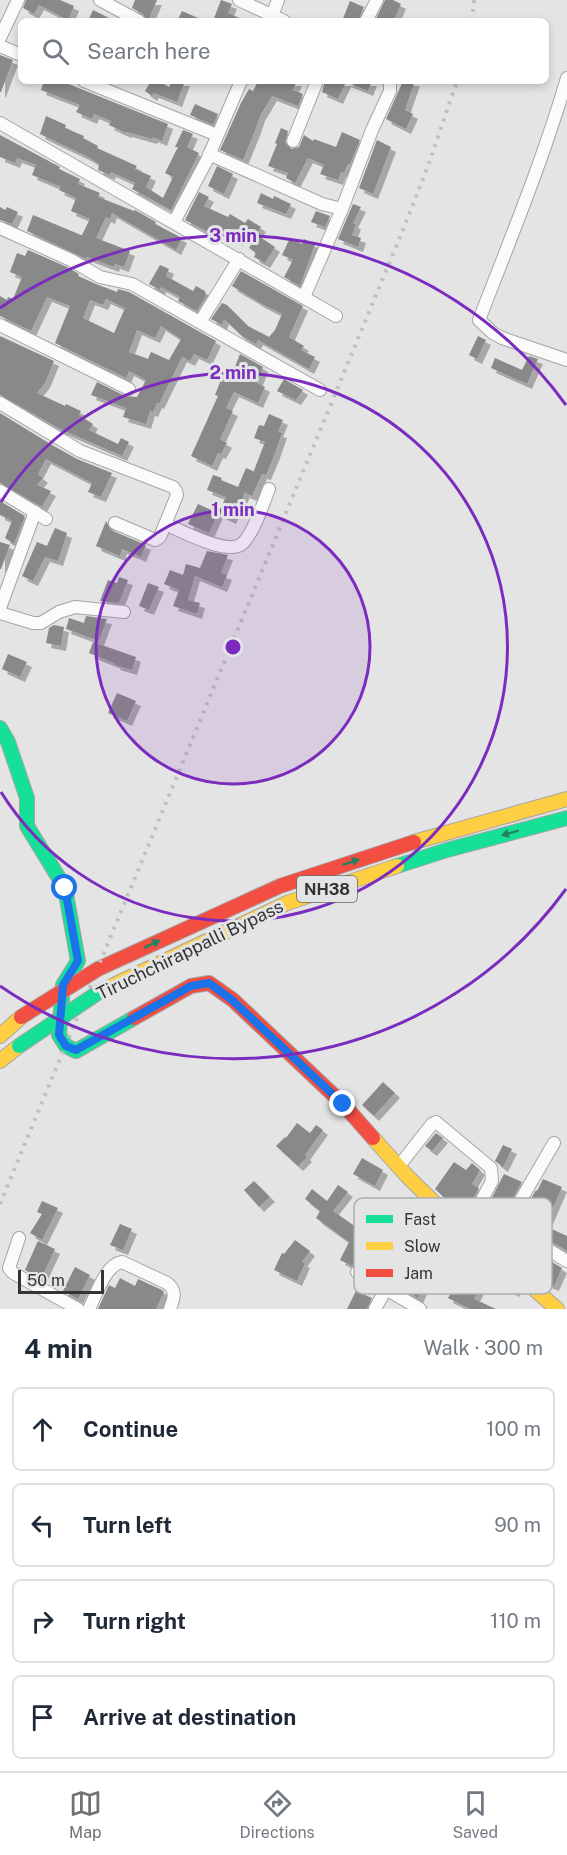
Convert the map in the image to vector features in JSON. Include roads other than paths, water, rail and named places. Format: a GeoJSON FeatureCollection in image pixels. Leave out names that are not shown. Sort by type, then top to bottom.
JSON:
{"type":"FeatureCollection","features":[{"type":"Feature","properties":{"kind":"main road"},"geometry":{"type":"LineString","coordinates":[[0,728],[8,742],[27,798],[27,826],[65,888],[70,912],[78,961],[63,985],[59,1035],[66,1046],[76,1050],[191,986],[209,983],[232,1000],[343,1104],[430,1198]]}},
{"type":"Feature","properties":{"kind":"main road","name":"Tiruchchirappalli Bypass"},"geometry":{"type":"LineString","coordinates":[[0,1036],[21,1017],[98,969],[279,886],[441,832],[567,799]]}},
{"type":"Feature","properties":{"kind":"main road","name":"Tiruchchirappalli Bypass"},"geometry":{"type":"LineString","coordinates":[[0,1061],[99,992],[287,903],[447,850],[567,818]]}},
{"type":"Feature","properties":{"kind":"main road"},"geometry":{"type":"LineString","coordinates":[[540,1294],[557,1309]]}},
{"type":"Feature","properties":{"kind":"street"},"geometry":{"type":"LineString","coordinates":[[0,37],[18,0]]}},
{"type":"Feature","properties":{"kind":"street"},"geometry":{"type":"LineString","coordinates":[[100,0],[133,18]]}},
{"type":"Feature","properties":{"kind":"street"},"geometry":{"type":"LineString","coordinates":[[239,0],[273,18]]}},
{"type":"Feature","properties":{"kind":"street"},"geometry":{"type":"LineString","coordinates":[[275,18],[278,0]]}},
{"type":"Feature","properties":{"kind":"street"},"geometry":{"type":"LineString","coordinates":[[368,18],[377,0]]}},
{"type":"Feature","properties":{"kind":"street"},"geometry":{"type":"LineString","coordinates":[[0,46],[18,54]]}},
{"type":"Feature","properties":{"kind":"street"},"geometry":{"type":"LineString","coordinates":[[567,78],[555,119],[479,320],[502,338],[567,360]]}},
{"type":"Feature","properties":{"kind":"street"},"geometry":{"type":"LineString","coordinates":[[91,84],[217,135]]}},
{"type":"Feature","properties":{"kind":"street"},"geometry":{"type":"LineString","coordinates":[[174,222],[209,154],[240,84]]}},
{"type":"Feature","properties":{"kind":"street"},"geometry":{"type":"LineString","coordinates":[[293,141],[316,84]]}},
{"type":"Feature","properties":{"kind":"street"},"geometry":{"type":"LineString","coordinates":[[304,297],[390,91],[390,84]]}},
{"type":"Feature","properties":{"kind":"street"},"geometry":{"type":"LineString","coordinates":[[0,123],[336,316]]}},
{"type":"Feature","properties":{"kind":"street"},"geometry":{"type":"LineString","coordinates":[[209,154],[322,204],[342,209]]}},
{"type":"Feature","properties":{"kind":"street"},"geometry":{"type":"LineString","coordinates":[[0,228],[71,260],[100,277],[132,284],[320,390]]}},
{"type":"Feature","properties":{"kind":"street"},"geometry":{"type":"LineString","coordinates":[[200,322],[239,259]]}},
{"type":"Feature","properties":{"kind":"street"},"geometry":{"type":"LineString","coordinates":[[0,325],[129,389]]}},
{"type":"Feature","properties":{"kind":"street"},"geometry":{"type":"LineString","coordinates":[[0,403],[80,451],[173,487],[176,491],[177,495],[160,537],[155,540],[115,523]]}},
{"type":"Feature","properties":{"kind":"street"},"geometry":{"type":"LineString","coordinates":[[165,524],[213,544],[235,548],[243,544],[249,534],[269,489]]}},
{"type":"Feature","properties":{"kind":"street"},"geometry":{"type":"LineString","coordinates":[[0,491],[46,519]]}},
{"type":"Feature","properties":{"kind":"street"},"geometry":{"type":"LineString","coordinates":[[0,608],[34,512]]}},
{"type":"Feature","properties":{"kind":"street"},"geometry":{"type":"LineString","coordinates":[[0,613],[42,623],[59,612],[75,607],[124,612]]}},
{"type":"Feature","properties":{"kind":"street"},"geometry":{"type":"LineString","coordinates":[[399,1166],[436,1122],[491,1168],[492,1181],[483,1198]]}},
{"type":"Feature","properties":{"kind":"street"},"geometry":{"type":"LineString","coordinates":[[522,1198],[554,1143]]}},
{"type":"Feature","properties":{"kind":"street"},"geometry":{"type":"LineString","coordinates":[[19,1238],[10,1261],[9,1268],[13,1273],[78,1309]]}},
{"type":"Feature","properties":{"kind":"street"},"geometry":{"type":"LineString","coordinates":[[552,1252],[567,1261]]}},
{"type":"Feature","properties":{"kind":"street"},"geometry":{"type":"LineString","coordinates":[[89,1309],[110,1268],[115,1263],[122,1262],[167,1282],[173,1287],[175,1294],[170,1309]]}},
{"type":"Feature","properties":{"kind":"street"},"geometry":{"type":"LineString","coordinates":[[375,1309],[382,1294]]}},
{"type":"Feature","properties":{"kind":"street"},"geometry":{"type":"LineString","coordinates":[[393,1294],[420,1309]]}},
{"type":"Feature","properties":{"kind":"railway"},"geometry":{"type":"LineString","coordinates":[[472,18],[474,0]]}},
{"type":"Feature","properties":{"kind":"railway"},"geometry":{"type":"LineString","coordinates":[[0,1204],[403,230],[456,84]]}}]}
